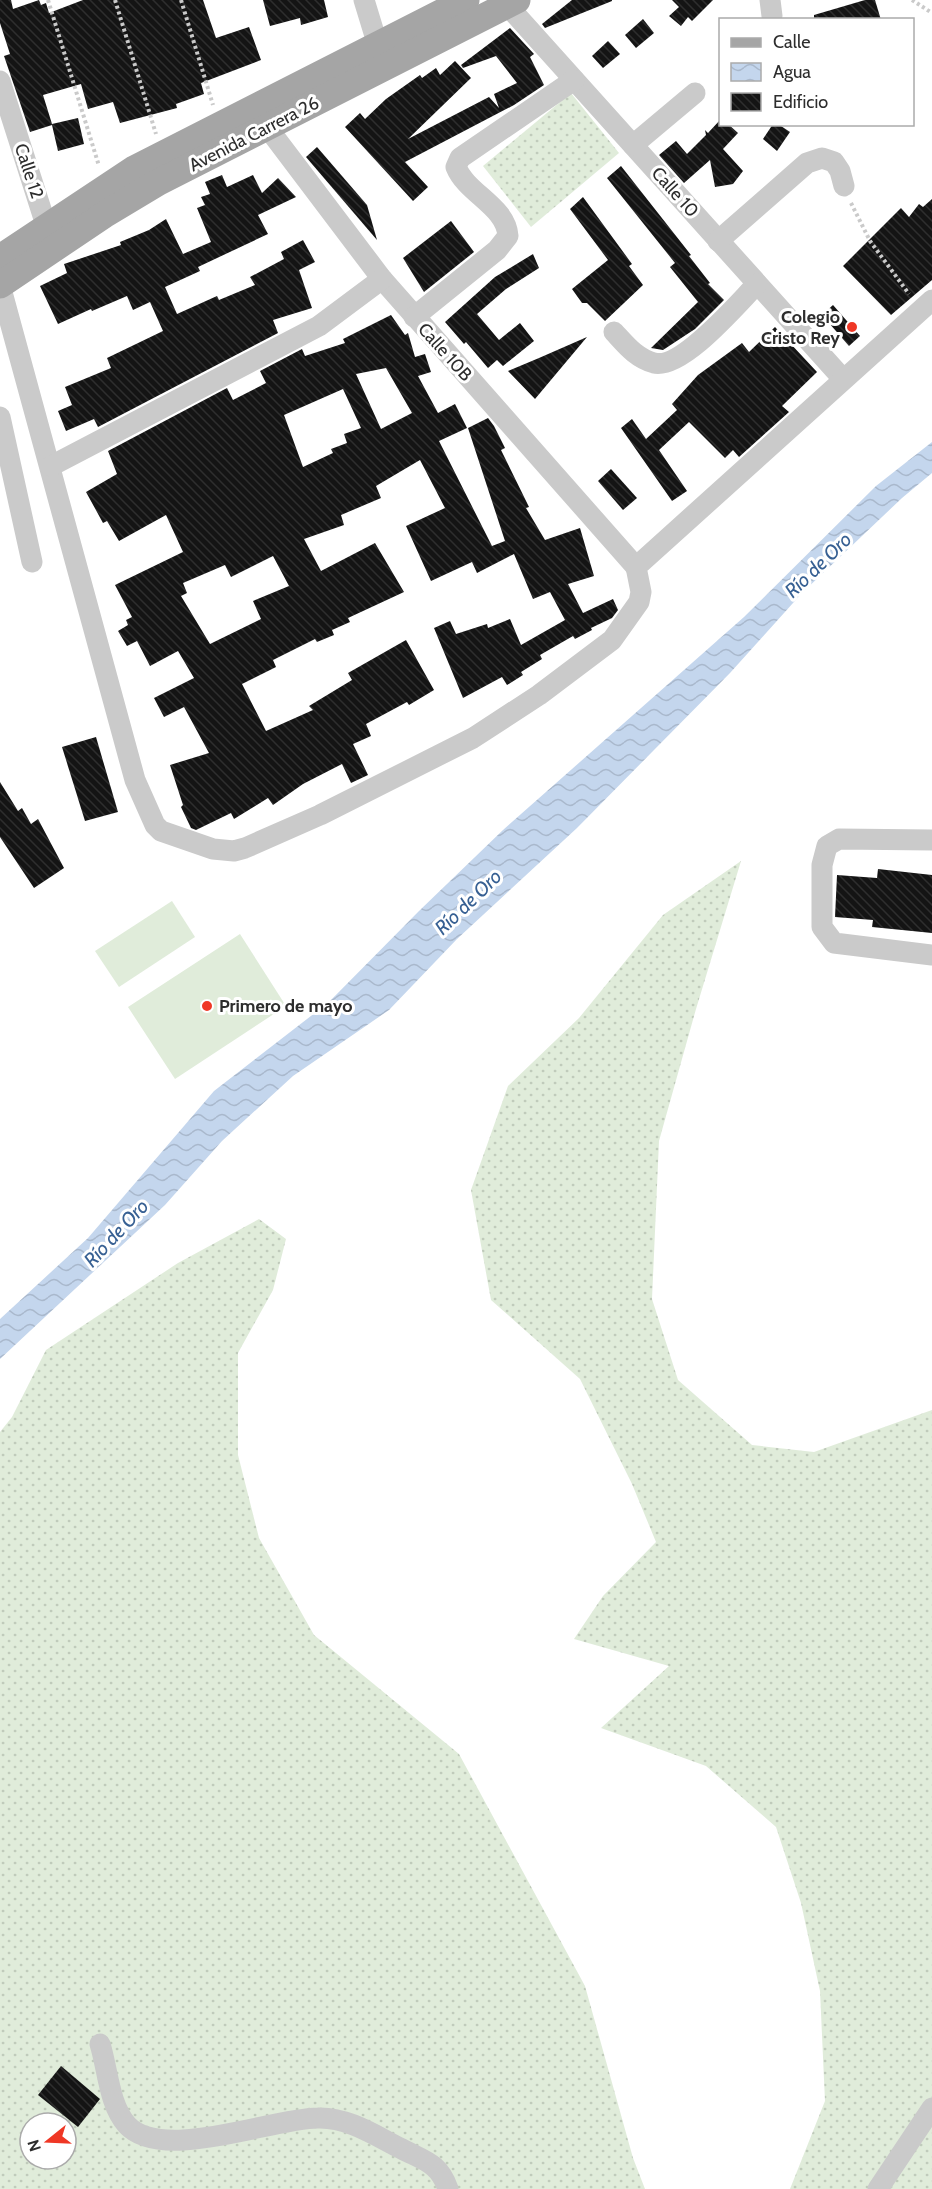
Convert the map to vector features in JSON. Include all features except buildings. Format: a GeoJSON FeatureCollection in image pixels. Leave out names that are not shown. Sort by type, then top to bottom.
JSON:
{"type":"FeatureCollection","features":[{"type":"Feature","properties":{"kind":"main road","name":"Avenida Carrera 26"},"geometry":{"type":"LineString","coordinates":[[2,299],[130,200],[267,127],[466,0]]}},
{"type":"Feature","properties":{"kind":"main road","name":"Avenida Carrera 26"},"geometry":{"type":"LineString","coordinates":[[0,258],[105,186],[162,154],[220,126],[381,56],[512,2]]}},
{"type":"Feature","properties":{"kind":"street"},"geometry":{"type":"LineString","coordinates":[[364,0],[381,56]]}},
{"type":"Feature","properties":{"kind":"street","name":"Calle 10"},"geometry":{"type":"LineString","coordinates":[[512,2],[574,80],[843,379]]}},
{"type":"Feature","properties":{"kind":"street"},"geometry":{"type":"LineString","coordinates":[[414,316],[497,250],[507,236],[505,220],[460,177],[456,167],[460,158],[574,80]]}},
{"type":"Feature","properties":{"kind":"street","name":"Calle 12"},"geometry":{"type":"LineString","coordinates":[[0,81],[46,225]]}},
{"type":"Feature","properties":{"kind":"street"},"geometry":{"type":"LineString","coordinates":[[633,145],[695,93]]}},
{"type":"Feature","properties":{"kind":"street","name":"Calle 10B"},"geometry":{"type":"LineString","coordinates":[[267,127],[382,279],[636,567]]}},
{"type":"Feature","properties":{"kind":"street"},"geometry":{"type":"LineString","coordinates":[[718,241],[807,163],[822,158],[834,162],[840,171],[844,186]]}},
{"type":"Feature","properties":{"kind":"street"},"geometry":{"type":"LineString","coordinates":[[51,466],[319,326],[382,279]]}},
{"type":"Feature","properties":{"kind":"street"},"geometry":{"type":"LineString","coordinates":[[614,332],[637,356],[656,364],[669,362],[688,352],[757,284]]}},
{"type":"Feature","properties":{"kind":"street"},"geometry":{"type":"LineString","coordinates":[[2,299],[51,466],[135,780],[155,825],[161,831],[213,849],[234,851],[320,815],[473,738],[539,695],[612,640],[639,602],[641,592],[636,567],[927,304]]}},
{"type":"Feature","properties":{"kind":"street"},"geometry":{"type":"LineString","coordinates":[[0,417],[32,562]]}},
{"type":"Feature","properties":{"kind":"street"},"geometry":{"type":"LineString","coordinates":[[932,840],[839,839],[827,846],[822,865],[821,893],[822,927],[834,943],[932,955]]}},
{"type":"Feature","properties":{"kind":"street"},"geometry":{"type":"LineString","coordinates":[[100,2044],[116,2108],[128,2127],[149,2138],[209,2139],[290,2120],[320,2117],[360,2127],[439,2169],[448,2189]]}},
{"type":"Feature","properties":{"kind":"street"},"geometry":{"type":"LineString","coordinates":[[878,2189],[932,2108]]}},
{"type":"Feature","properties":{"kind":"path"},"geometry":{"type":"LineString","coordinates":[[48,0],[105,186]]}},
{"type":"Feature","properties":{"kind":"path"},"geometry":{"type":"LineString","coordinates":[[115,0],[162,154]]}},
{"type":"Feature","properties":{"kind":"path"},"geometry":{"type":"LineString","coordinates":[[181,0],[220,126]]}},
{"type":"Feature","properties":{"kind":"path"},"geometry":{"type":"LineString","coordinates":[[912,0],[932,13]]}},
{"type":"Feature","properties":{"kind":"path"},"geometry":{"type":"LineString","coordinates":[[844,186],[870,241],[903,287],[927,304]]}},
{"type":"Feature","properties":{"kind":"green space"},"geometry":{"type":"Polygon","coordinates":[[[571,93],[619,153],[531,227],[483,166],[571,93]]]}},
{"type":"Feature","properties":{"kind":"green space"},"geometry":{"type":"Polygon","coordinates":[[[741,861],[659,1141],[652,1299],[678,1380],[752,1445],[814,1452],[932,1410],[932,2189],[790,2189],[825,2101],[820,1991],[801,1903],[776,1827],[706,1766],[601,1728],[669,1666],[574,1639],[603,1596],[656,1542],[632,1484],[580,1379],[491,1300],[471,1190],[508,1086],[579,1018],[663,915],[741,861]]]}},
{"type":"Feature","properties":{"kind":"green space"},"geometry":{"type":"Polygon","coordinates":[[[172,901],[195,937],[119,987],[95,951],[172,901]]]}},
{"type":"Feature","properties":{"kind":"green space","name":"Primero de mayo"},"geometry":{"type":"Polygon","coordinates":[[[240,934],[286,1006],[175,1079],[128,1007],[240,934]]]}},
{"type":"Feature","properties":{"kind":"green space"},"geometry":{"type":"Polygon","coordinates":[[[259,1219],[286,1239],[273,1290],[238,1353],[238,1455],[259,1538],[314,1635],[459,1754],[585,1986],[633,2158],[645,2189],[0,2189],[0,1432],[12,1417],[46,1350],[178,1263],[259,1219]]]}},
{"type":"Feature","properties":{"kind":"water","name":"Río de Oro"},"geometry":{"type":"Polygon","coordinates":[[[932,442],[932,473],[902,498],[802,593],[730,673],[577,828],[457,939],[389,1010],[293,1076],[222,1141],[165,1205],[0,1359],[0,1319],[88,1238],[214,1091],[329,1002],[503,830],[744,617],[876,486],[932,442]]]}},
{"type":"Feature","properties":{"kind":"place","name":"Colegio Cristo Rey"},"geometry":{"type":"Point","coordinates":[852,327]}},
{"type":"Feature","properties":{"kind":"place","name":"Primero de mayo"},"geometry":{"type":"Point","coordinates":[207,1006]}}]}
